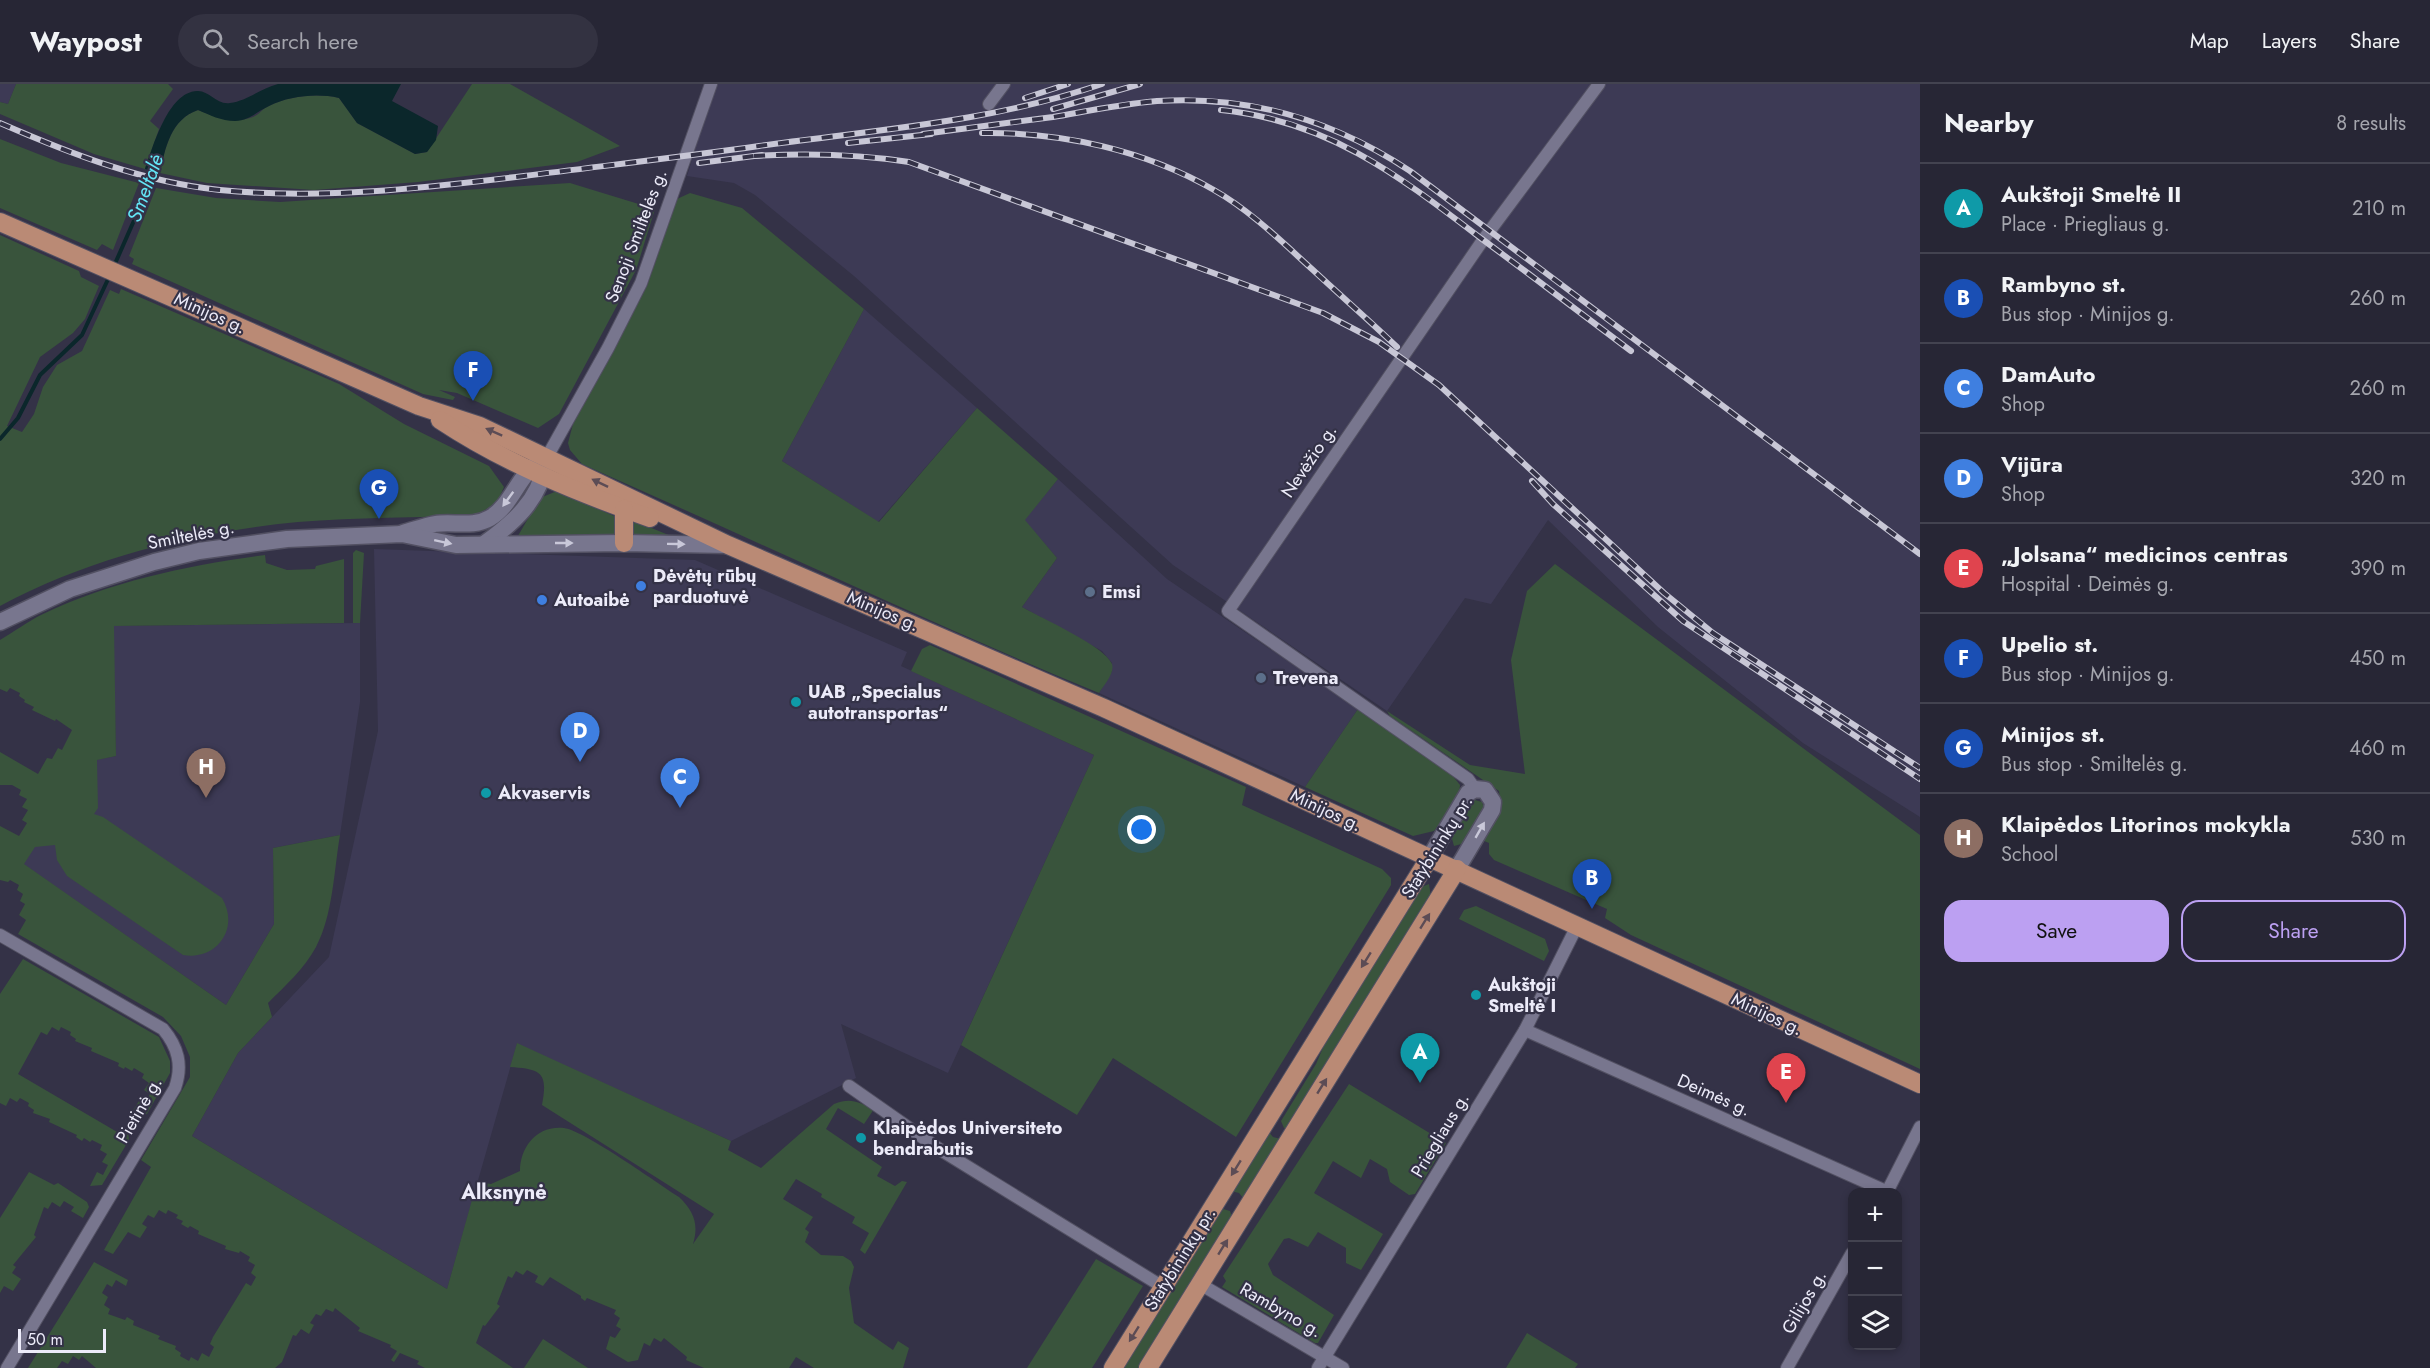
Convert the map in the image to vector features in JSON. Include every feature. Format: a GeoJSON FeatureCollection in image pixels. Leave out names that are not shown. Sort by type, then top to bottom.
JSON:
{"type":"FeatureCollection","features":[{"type":"Feature","properties":{"kind":"main road","name":"Minijos g."},"geometry":{"type":"LineString","coordinates":[[0,222],[419,406],[480,426],[728,545],[1094,704],[1457,869],[1920,1084]]}},
{"type":"Feature","properties":{"kind":"main road","name":"Minijos g."},"geometry":{"type":"LineString","coordinates":[[419,406],[474,443],[576,492],[728,545]]}},
{"type":"Feature","properties":{"kind":"main road"},"geometry":{"type":"LineString","coordinates":[[624,509],[624,543]]}},
{"type":"Feature","properties":{"kind":"main road","name":"Statybininkų pr."},"geometry":{"type":"LineString","coordinates":[[1113,1368],[1430,857]]}},
{"type":"Feature","properties":{"kind":"main road","name":"Statybininkų pr."},"geometry":{"type":"LineString","coordinates":[[1148,1368],[1457,869]]}},
{"type":"Feature","properties":{"kind":"main road"},"geometry":{"type":"LineString","coordinates":[[1266,1118],[1276,1133],[1291,1136]]}},
{"type":"Feature","properties":{"kind":"main road"},"geometry":{"type":"LineString","coordinates":[[1216,1201],[1233,1202],[1242,1217]]}},
{"type":"Feature","properties":{"kind":"street","name":"Senoji Smiltelės g."},"geometry":{"type":"LineString","coordinates":[[547,457],[608,348],[641,283],[711,84]]}},
{"type":"Feature","properties":{"kind":"street"},"geometry":{"type":"LineString","coordinates":[[989,104],[1005,84]]}},
{"type":"Feature","properties":{"kind":"street","name":"Nevėžio g."},"geometry":{"type":"LineString","coordinates":[[1475,789],[1468,779],[1228,611],[1483,240],[1599,84]]}},
{"type":"Feature","properties":{"kind":"street"},"geometry":{"type":"LineString","coordinates":[[402,534],[435,524],[481,522],[490,518],[536,473],[547,457]]}},
{"type":"Feature","properties":{"kind":"street"},"geometry":{"type":"LineString","coordinates":[[484,544],[520,516],[536,473]]}},
{"type":"Feature","properties":{"kind":"street"},"geometry":{"type":"LineString","coordinates":[[402,534],[456,545],[624,543],[728,545]]}},
{"type":"Feature","properties":{"kind":"street","name":"Smiltelės g."},"geometry":{"type":"LineString","coordinates":[[0,622],[49,598],[113,573],[199,551],[298,538],[402,534]]}},
{"type":"Feature","properties":{"kind":"street","name":"Statybininkų pr."},"geometry":{"type":"LineString","coordinates":[[1430,857],[1468,793],[1475,789],[1485,790],[1490,795],[1492,810],[1457,869]]}},
{"type":"Feature","properties":{"kind":"street","name":"Priegliaus g."},"geometry":{"type":"LineString","coordinates":[[1322,1362],[1525,1030],[1577,926]]}},
{"type":"Feature","properties":{"kind":"street","name":"Pietinė g."},"geometry":{"type":"LineString","coordinates":[[0,934],[162,1029],[174,1044],[180,1064],[175,1088],[7,1368]]}},
{"type":"Feature","properties":{"kind":"street","name":"Deimės g."},"geometry":{"type":"LineString","coordinates":[[1525,1030],[1878,1188]]}},
{"type":"Feature","properties":{"kind":"street"},"geometry":{"type":"LineString","coordinates":[[849,1086],[939,1149],[1163,1287]]}},
{"type":"Feature","properties":{"kind":"street"},"geometry":{"type":"LineString","coordinates":[[1889,1188],[1920,1127]]}},
{"type":"Feature","properties":{"kind":"street","name":"Gilijos g."},"geometry":{"type":"LineString","coordinates":[[1787,1368],[1848,1260]]}},
{"type":"Feature","properties":{"kind":"street","name":"Rambyno g."},"geometry":{"type":"LineString","coordinates":[[1200,1284],[1322,1362],[1343,1368]]}},
{"type":"Feature","properties":{"kind":"shaded area"},"geometry":{"type":"Polygon","coordinates":[[[0,84],[16,84],[8,104],[0,102],[0,84]]]}},
{"type":"Feature","properties":{"kind":"shaded area"},"geometry":{"type":"Polygon","coordinates":[[[278,84],[401,84],[392,101],[438,126],[436,140],[427,152],[415,154],[357,123],[339,98],[303,96],[285,100],[235,121],[220,119],[198,110],[189,114],[175,127],[171,135],[160,173],[145,169],[163,122],[170,110],[187,94],[201,91],[221,102],[230,103],[278,84]]]}},
{"type":"Feature","properties":{"kind":"shaded area"},"geometry":{"type":"Polygon","coordinates":[[[715,84],[1920,84],[1920,817],[1803,743],[1658,627],[1548,520],[1491,604],[1465,598],[1387,711],[1173,565],[854,276],[755,195],[734,183],[687,176],[715,84]]]}},
{"type":"Feature","properties":{"kind":"shaded area"},"geometry":{"type":"Polygon","coordinates":[[[864,309],[977,408],[878,522],[782,461],[864,309]]]}},
{"type":"Feature","properties":{"kind":"shaded area"},"geometry":{"type":"Polygon","coordinates":[[[1058,479],[1167,579],[1358,709],[1305,787],[1099,693],[1112,671],[1112,663],[1102,651],[1022,607],[1057,558],[1024,520],[1058,479]]]}},
{"type":"Feature","properties":{"kind":"shaded area"},"geometry":{"type":"Polygon","coordinates":[[[374,549],[695,560],[907,652],[901,666],[1094,755],[948,1073],[841,1024],[856,1078],[731,1141],[517,1044],[447,1289],[192,1136],[238,1053],[329,957],[378,731],[374,549]]]}},
{"type":"Feature","properties":{"kind":"shaded area"},"geometry":{"type":"Polygon","coordinates":[[[360,623],[360,702],[340,835],[273,848],[274,924],[226,1005],[23,864],[90,761],[116,756],[113,626],[360,623]]]}},
{"type":"Feature","properties":{"kind":"green space"},"geometry":{"type":"Polygon","coordinates":[[[16,84],[168,84],[173,89],[150,121],[159,129],[145,169],[94,154],[0,114],[0,102],[8,104],[16,84]]]}},
{"type":"Feature","properties":{"kind":"green space"},"geometry":{"type":"Polygon","coordinates":[[[472,84],[510,84],[620,146],[577,162],[418,182],[314,190],[207,183],[160,173],[167,144],[175,127],[189,114],[198,110],[225,119],[246,119],[255,116],[267,107],[303,96],[339,98],[357,123],[415,154],[427,152],[472,84]]]}},
{"type":"Feature","properties":{"kind":"green space"},"geometry":{"type":"Polygon","coordinates":[[[0,139],[61,163],[139,183],[113,250],[102,244],[97,250],[0,208],[0,139]]]}},
{"type":"Feature","properties":{"kind":"green space"},"geometry":{"type":"Polygon","coordinates":[[[570,183],[655,209],[636,270],[559,414],[538,428],[457,393],[439,390],[455,397],[453,400],[423,394],[132,264],[134,259],[129,256],[156,188],[216,198],[280,202],[570,183]]]}},
{"type":"Feature","properties":{"kind":"green space"},"geometry":{"type":"Polygon","coordinates":[[[690,193],[742,208],[864,309],[782,461],[879,522],[977,408],[1058,479],[1025,520],[1057,558],[1022,607],[1072,633],[1107,657],[1113,668],[1109,679],[1099,693],[904,609],[582,464],[570,450],[568,443],[573,424],[647,286],[677,199],[690,193]]]}},
{"type":"Feature","properties":{"kind":"green space"},"geometry":{"type":"Polygon","coordinates":[[[0,235],[79,271],[81,277],[99,286],[85,319],[73,333],[40,357],[7,426],[22,432],[34,414],[43,387],[57,365],[82,351],[110,290],[119,294],[121,289],[339,384],[404,424],[489,466],[504,487],[497,503],[476,515],[298,522],[259,526],[182,540],[144,549],[70,574],[0,606],[0,235]]]}},
{"type":"Feature","properties":{"kind":"green space"},"geometry":{"type":"Polygon","coordinates":[[[557,491],[614,516],[620,522],[621,539],[515,541],[540,498],[557,491]]]}},
{"type":"Feature","properties":{"kind":"green space"},"geometry":{"type":"Polygon","coordinates":[[[632,520],[671,536],[629,539],[632,520]]]}},
{"type":"Feature","properties":{"kind":"green space"},"geometry":{"type":"Polygon","coordinates":[[[356,550],[364,553],[360,623],[353,623],[353,553],[356,550]]]}},
{"type":"Feature","properties":{"kind":"green space"},"geometry":{"type":"Polygon","coordinates":[[[265,555],[266,563],[287,570],[315,569],[316,566],[344,559],[344,623],[114,626],[116,756],[97,760],[98,808],[94,814],[103,817],[222,898],[227,909],[228,920],[227,931],[222,940],[206,953],[195,956],[183,955],[67,876],[57,860],[55,845],[35,847],[24,864],[226,1005],[274,924],[273,848],[340,835],[326,921],[316,947],[300,970],[268,1003],[272,1017],[238,1053],[192,1136],[447,1289],[477,1182],[491,1184],[520,1171],[527,1146],[532,1139],[546,1130],[564,1128],[588,1138],[679,1197],[694,1219],[693,1244],[714,1214],[542,1105],[544,1086],[540,1075],[529,1069],[510,1067],[517,1043],[731,1141],[728,1150],[761,1168],[834,1104],[845,1101],[859,1102],[874,1109],[864,1124],[838,1108],[826,1129],[882,1167],[877,1176],[895,1186],[902,1181],[907,1182],[865,1254],[860,1250],[869,1233],[852,1223],[855,1217],[821,1197],[822,1194],[796,1179],[783,1199],[813,1217],[805,1229],[809,1232],[805,1242],[821,1255],[843,1256],[851,1261],[854,1267],[849,1288],[854,1323],[893,1350],[898,1341],[909,1348],[903,1368],[814,1368],[796,1357],[789,1368],[704,1368],[686,1360],[687,1357],[664,1338],[661,1342],[654,1338],[650,1346],[644,1343],[638,1360],[628,1362],[606,1349],[610,1336],[615,1338],[621,1329],[616,1326],[620,1318],[614,1314],[616,1310],[587,1298],[585,1301],[581,1296],[550,1277],[543,1286],[535,1282],[538,1276],[527,1270],[523,1275],[516,1271],[512,1278],[508,1276],[497,1304],[500,1306],[485,1326],[483,1325],[476,1343],[513,1368],[425,1368],[417,1364],[419,1361],[400,1353],[394,1362],[391,1360],[397,1351],[390,1347],[391,1345],[358,1331],[360,1328],[335,1308],[333,1312],[326,1309],[321,1316],[316,1314],[310,1323],[314,1325],[309,1334],[301,1329],[296,1336],[293,1335],[282,1362],[275,1368],[96,1368],[82,1356],[79,1360],[73,1356],[68,1364],[62,1361],[57,1368],[28,1368],[94,1262],[128,1280],[126,1286],[116,1280],[112,1287],[107,1284],[102,1293],[108,1297],[104,1305],[110,1309],[108,1314],[125,1320],[127,1317],[134,1321],[133,1325],[160,1336],[158,1339],[176,1346],[175,1349],[181,1353],[180,1356],[189,1361],[191,1357],[198,1361],[202,1353],[209,1357],[214,1347],[210,1344],[213,1337],[246,1283],[251,1286],[256,1277],[251,1273],[255,1265],[248,1261],[250,1257],[240,1251],[239,1253],[225,1249],[226,1246],[198,1234],[199,1231],[181,1224],[183,1221],[176,1218],[178,1215],[168,1210],[166,1214],[159,1210],[154,1218],[148,1215],[142,1224],[147,1227],[140,1238],[128,1232],[113,1254],[104,1250],[151,1167],[141,1160],[190,1077],[190,1057],[181,1036],[163,1017],[18,934],[26,920],[19,915],[25,904],[20,901],[23,894],[17,890],[19,885],[10,880],[8,882],[0,880],[0,826],[19,836],[27,823],[22,820],[28,810],[22,807],[27,799],[19,795],[21,790],[12,785],[0,785],[0,752],[38,774],[47,758],[52,759],[58,748],[62,750],[72,730],[56,719],[55,721],[32,710],[34,707],[24,702],[25,700],[19,696],[20,693],[10,688],[7,692],[0,689],[0,640],[32,620],[69,602],[124,583],[180,569],[265,555]]]}},
{"type":"Feature","properties":{"kind":"green space"},"geometry":{"type":"Polygon","coordinates":[[[1555,564],[1920,835],[1920,1069],[1631,935],[1605,918],[1607,909],[1494,860],[1489,854],[1489,843],[1482,840],[1501,809],[1499,791],[1390,716],[1387,711],[1470,765],[1525,774],[1511,660],[1527,591],[1555,564]]]}},
{"type":"Feature","properties":{"kind":"green space"},"geometry":{"type":"Polygon","coordinates":[[[930,645],[1246,787],[1242,805],[1382,869],[1391,878],[1391,885],[1236,1137],[1113,1058],[1077,1115],[961,1045],[1094,755],[911,671],[922,649],[930,645]]]}},
{"type":"Feature","properties":{"kind":"green space"},"geometry":{"type":"Polygon","coordinates":[[[1358,709],[1452,775],[1460,785],[1459,796],[1434,831],[1413,836],[1305,787],[1358,709]]]}},
{"type":"Feature","properties":{"kind":"green space"},"geometry":{"type":"Polygon","coordinates":[[[1475,800],[1482,802],[1484,808],[1465,843],[1454,846],[1451,835],[1475,800]]]}},
{"type":"Feature","properties":{"kind":"green space"},"geometry":{"type":"Polygon","coordinates":[[[1429,884],[1431,897],[1287,1128],[1284,1128],[1281,1121],[1316,1064],[1332,1027],[1419,888],[1429,884]]]}},
{"type":"Feature","properties":{"kind":"green space"},"geometry":{"type":"Polygon","coordinates":[[[1476,906],[1545,939],[1549,951],[1544,961],[1459,919],[1464,910],[1476,906]]]}},
{"type":"Feature","properties":{"kind":"green space"},"geometry":{"type":"Polygon","coordinates":[[[23,959],[159,1037],[170,1061],[170,1073],[147,1114],[139,1116],[132,1112],[139,1101],[144,1103],[150,1094],[144,1090],[149,1083],[142,1078],[144,1074],[134,1068],[132,1071],[125,1067],[124,1069],[118,1066],[119,1063],[91,1051],[92,1048],[75,1041],[76,1039],[70,1035],[71,1032],[61,1027],[59,1031],[52,1027],[47,1035],[41,1032],[18,1074],[124,1136],[128,1130],[129,1140],[102,1185],[90,1186],[97,1172],[103,1175],[108,1165],[102,1162],[107,1154],[100,1150],[102,1145],[84,1138],[82,1141],[76,1137],[77,1135],[49,1122],[50,1119],[33,1113],[34,1110],[28,1106],[29,1103],[20,1098],[17,1102],[10,1098],[6,1106],[0,1103],[0,994],[23,959]]]}},
{"type":"Feature","properties":{"kind":"green space"},"geometry":{"type":"Polygon","coordinates":[[[1349,1084],[1446,1143],[1415,1194],[1409,1195],[1390,1182],[1387,1169],[1370,1159],[1361,1178],[1333,1161],[1314,1193],[1383,1234],[1361,1270],[1346,1263],[1346,1248],[1318,1232],[1308,1247],[1289,1238],[1284,1239],[1268,1264],[1273,1275],[1334,1315],[1318,1343],[1315,1343],[1222,1287],[1226,1281],[1223,1276],[1349,1084]]]}},
{"type":"Feature","properties":{"kind":"green space"},"geometry":{"type":"Polygon","coordinates":[[[1268,1131],[1273,1137],[1281,1139],[1244,1199],[1239,1193],[1231,1191],[1268,1131]]]}},
{"type":"Feature","properties":{"kind":"green space"},"geometry":{"type":"Polygon","coordinates":[[[29,1172],[54,1185],[58,1183],[87,1202],[89,1207],[83,1218],[71,1211],[74,1207],[64,1201],[60,1207],[52,1202],[48,1209],[44,1207],[34,1235],[36,1237],[13,1265],[16,1267],[12,1273],[21,1279],[13,1291],[4,1286],[0,1293],[0,1218],[29,1172]]]}},
{"type":"Feature","properties":{"kind":"green space"},"geometry":{"type":"Polygon","coordinates":[[[1223,1209],[1230,1211],[1232,1217],[1139,1368],[1121,1368],[1223,1209]]]}},
{"type":"Feature","properties":{"kind":"green space"},"geometry":{"type":"Polygon","coordinates":[[[1096,1259],[1143,1286],[1092,1368],[1027,1368],[1096,1259]]]}},
{"type":"Feature","properties":{"kind":"green space"},"geometry":{"type":"Polygon","coordinates":[[[1527,1333],[1578,1364],[1575,1368],[1506,1368],[1527,1333]]]}},
{"type":"Feature","properties":{"kind":"green space"},"geometry":{"type":"Polygon","coordinates":[[[543,1339],[588,1368],[524,1368],[543,1339]]]}},
{"type":"Feature","properties":{"kind":"waterway","name":"Smeltalė"},"geometry":{"type":"LineString","coordinates":[[114,266],[147,191],[154,167]]}},
{"type":"Feature","properties":{"kind":"waterway","name":"Smeltalė"},"geometry":{"type":"LineString","coordinates":[[0,439],[18,418],[40,375],[82,335],[110,275]]}},
{"type":"Feature","properties":{"kind":"railway"},"geometry":{"type":"LineString","coordinates":[[1025,98],[1068,84]]}},
{"type":"Feature","properties":{"kind":"railway"},"geometry":{"type":"LineString","coordinates":[[0,123],[81,156],[163,181],[258,193],[334,193],[486,180],[932,123],[1018,107],[1102,84]]}},
{"type":"Feature","properties":{"kind":"railway"},"geometry":{"type":"LineString","coordinates":[[1053,109],[1140,84]]}},
{"type":"Feature","properties":{"kind":"railway"},"geometry":{"type":"LineString","coordinates":[[923,134],[1131,104],[1191,100],[1258,107],[1321,125],[1381,153],[1410,171],[1920,554]]}},
{"type":"Feature","properties":{"kind":"railway"},"geometry":{"type":"LineString","coordinates":[[1221,110],[1260,116],[1296,126],[1361,155],[1421,194],[1631,351]]}},
{"type":"Feature","properties":{"kind":"railway"},"geometry":{"type":"LineString","coordinates":[[982,133],[1042,136],[1102,146],[1160,164],[1188,176],[1228,198],[1253,217],[1397,347]]}},
{"type":"Feature","properties":{"kind":"railway"},"geometry":{"type":"LineString","coordinates":[[848,143],[931,134]]}},
{"type":"Feature","properties":{"kind":"railway"},"geometry":{"type":"LineString","coordinates":[[699,163],[762,155]]}},
{"type":"Feature","properties":{"kind":"railway"},"geometry":{"type":"LineString","coordinates":[[754,156],[832,155],[909,162],[1323,313],[1379,342],[1439,385],[1664,593],[1713,633],[1920,768]]}},
{"type":"Feature","properties":{"kind":"railway"},"geometry":{"type":"LineString","coordinates":[[1532,481],[1553,504],[1683,621],[1920,779]]}},
{"type":"Feature","properties":{"kind":"place","name":"Upelio st."},"geometry":{"type":"Point","coordinates":[473,401]}},
{"type":"Feature","properties":{"kind":"place","name":"Minijos st."},"geometry":{"type":"Point","coordinates":[379,519]}},
{"type":"Feature","properties":{"kind":"place","name":"Dėvėtų rūbų parduotuvė"},"geometry":{"type":"Point","coordinates":[641,586]}},
{"type":"Feature","properties":{"kind":"place","name":"Emsi"},"geometry":{"type":"Point","coordinates":[1090,592]}},
{"type":"Feature","properties":{"kind":"place","name":"Autoaibė"},"geometry":{"type":"Point","coordinates":[542,600]}},
{"type":"Feature","properties":{"kind":"place","name":"Trevena"},"geometry":{"type":"Point","coordinates":[1261,678]}},
{"type":"Feature","properties":{"kind":"place","name":"UAB „Specialus autotransportas“"},"geometry":{"type":"Point","coordinates":[796,702]}},
{"type":"Feature","properties":{"kind":"place","name":"Vijūra"},"geometry":{"type":"Point","coordinates":[580,762]}},
{"type":"Feature","properties":{"kind":"place","name":"Akvaservis"},"geometry":{"type":"Point","coordinates":[486,793]}},
{"type":"Feature","properties":{"kind":"place","name":"Klaipėdos Litorinos mokykla"},"geometry":{"type":"Point","coordinates":[206,798]}},
{"type":"Feature","properties":{"kind":"place","name":"DamAuto"},"geometry":{"type":"Point","coordinates":[680,808]}},
{"type":"Feature","properties":{"kind":"place","name":"Rambyno st."},"geometry":{"type":"Point","coordinates":[1592,909]}},
{"type":"Feature","properties":{"kind":"place","name":"Aukštoji Smeltė I"},"geometry":{"type":"Point","coordinates":[1476,995]}},
{"type":"Feature","properties":{"kind":"place","name":"Aukštoji Smeltė II"},"geometry":{"type":"Point","coordinates":[1420,1083]}},
{"type":"Feature","properties":{"kind":"place","name":"„Jolsana“ medicinos centras"},"geometry":{"type":"Point","coordinates":[1786,1103]}},
{"type":"Feature","properties":{"kind":"place","name":"Klaipėdos Universiteto bendrabutis"},"geometry":{"type":"Point","coordinates":[861,1138]}},
{"type":"Feature","properties":{"kind":"district","name":"Alksnynė"},"geometry":{"type":"Point","coordinates":[504,1192]}}]}
